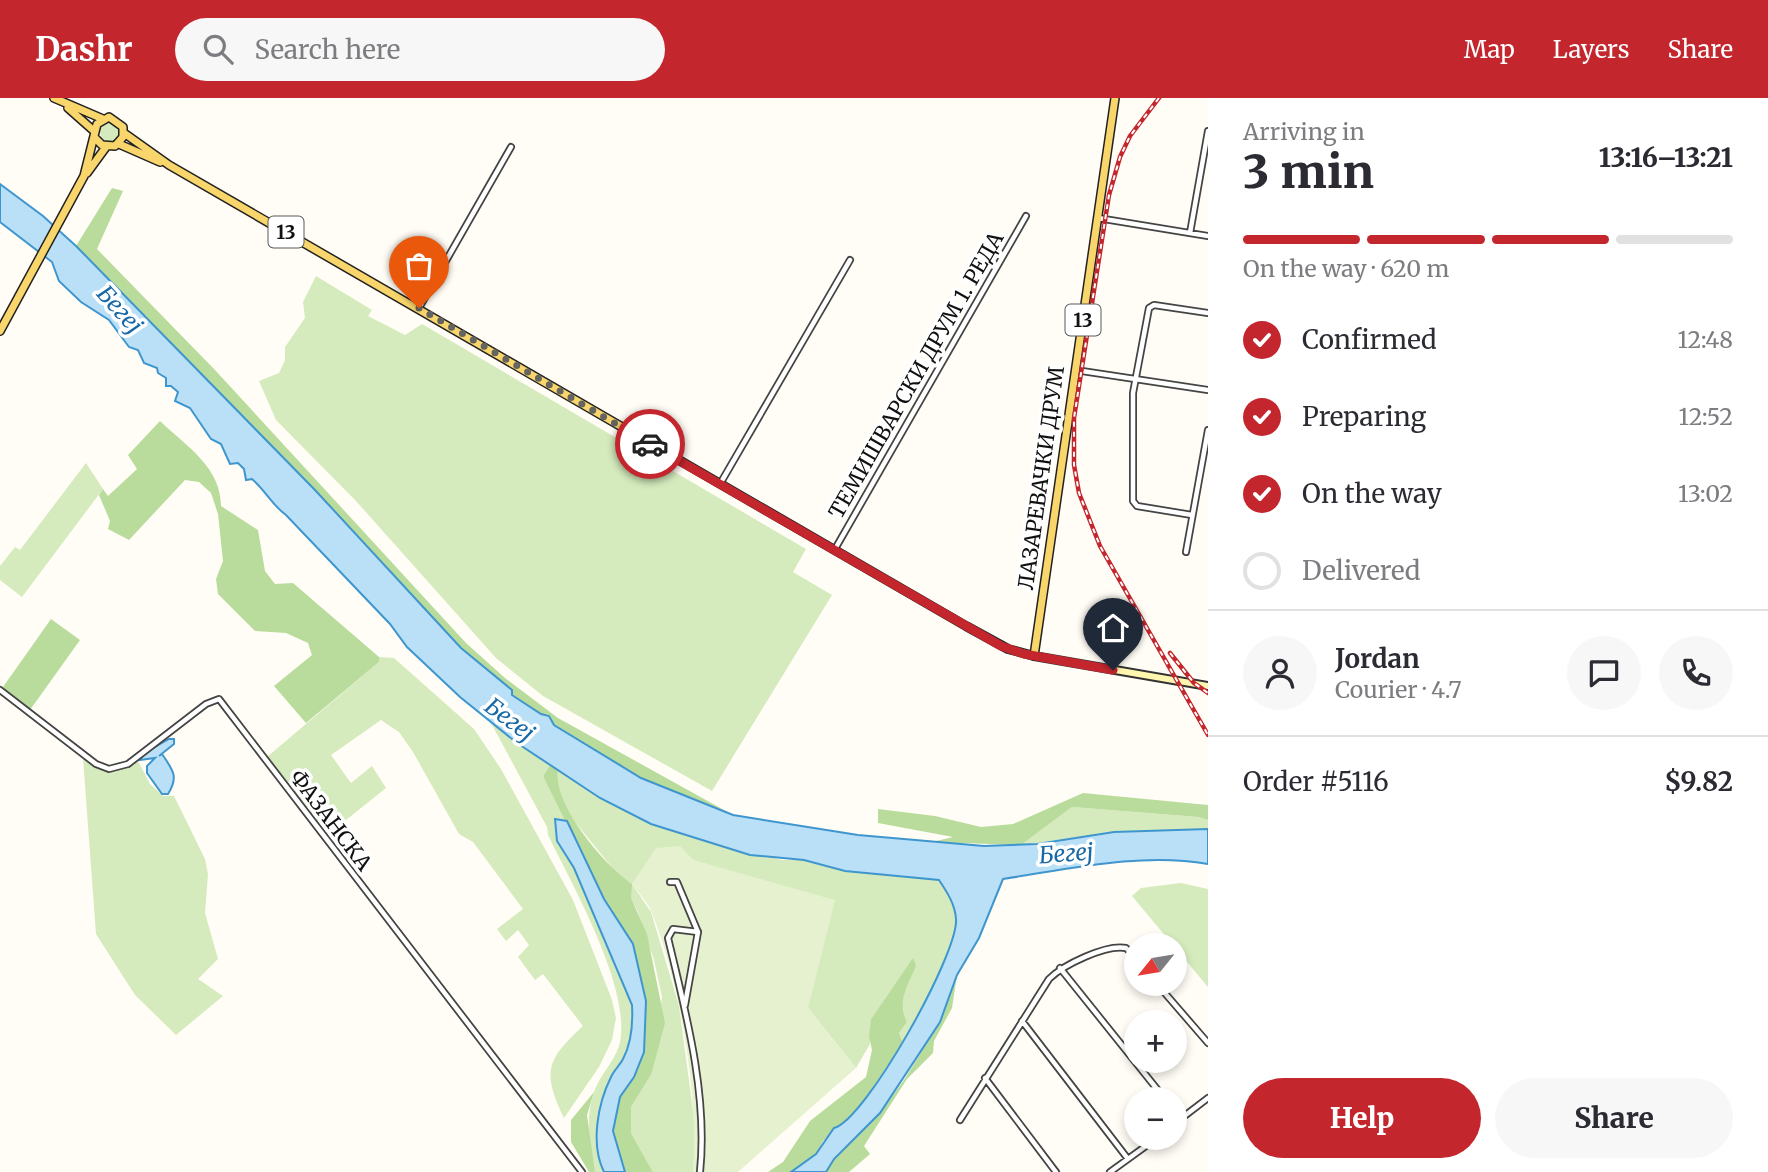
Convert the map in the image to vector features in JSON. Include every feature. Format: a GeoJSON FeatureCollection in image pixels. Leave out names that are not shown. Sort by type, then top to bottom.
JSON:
{"type":"FeatureCollection","features":[{"type":"Feature","properties":{"kind":"main road"},"geometry":{"type":"LineString","coordinates":[[54,98],[65,105],[107,147]]}},
{"type":"Feature","properties":{"kind":"main road","name":"ЛАЗАРЕВАЧКИ ДРУМ"},"geometry":{"type":"LineString","coordinates":[[1034,656],[1115,98]]}},
{"type":"Feature","properties":{"kind":"main road"},"geometry":{"type":"LineString","coordinates":[[0,331],[26,278],[84,176],[107,147],[119,144],[124,133],[120,122],[103,119],[65,105]]}},
{"type":"Feature","properties":{"kind":"main road"},"geometry":{"type":"LineString","coordinates":[[84,176],[95,134],[103,119]]}},
{"type":"Feature","properties":{"kind":"main road","name":"13"},"geometry":{"type":"LineString","coordinates":[[124,133],[169,165],[1001,646],[1034,656]]}},
{"type":"Feature","properties":{"kind":"main road","name":"13"},"geometry":{"type":"LineString","coordinates":[[119,144],[169,165]]}},
{"type":"Feature","properties":{"kind":"main road"},"geometry":{"type":"LineString","coordinates":[[1034,656],[1208,686]]}},
{"type":"Feature","properties":{"kind":"street"},"geometry":{"type":"LineString","coordinates":[[1190,233],[1198,177],[1206,163],[1208,131]]}},
{"type":"Feature","properties":{"kind":"street"},"geometry":{"type":"LineString","coordinates":[[419,308],[511,147]]}},
{"type":"Feature","properties":{"kind":"street","name":"ТЕМИШВАРСКИ ДРУМ 1. РЕДА"},"geometry":{"type":"LineString","coordinates":[[834,550],[1026,216]]}},
{"type":"Feature","properties":{"kind":"street"},"geometry":{"type":"LineString","coordinates":[[1097,218],[1208,236]]}},
{"type":"Feature","properties":{"kind":"street"},"geometry":{"type":"LineString","coordinates":[[720,484],[850,260]]}},
{"type":"Feature","properties":{"kind":"street"},"geometry":{"type":"LineString","coordinates":[[1192,515],[1137,506],[1133,501],[1132,412],[1149,308],[1154,305],[1208,313]]}},
{"type":"Feature","properties":{"kind":"street"},"geometry":{"type":"LineString","coordinates":[[1082,371],[1208,390]]}},
{"type":"Feature","properties":{"kind":"street"},"geometry":{"type":"LineString","coordinates":[[1186,552],[1208,430]]}},
{"type":"Feature","properties":{"kind":"street","name":"ФАЗАНСКА"},"geometry":{"type":"LineString","coordinates":[[0,690],[96,764],[110,769],[128,764],[213,699],[219,699],[582,1172]]}},
{"type":"Feature","properties":{"kind":"street"},"geometry":{"type":"LineString","coordinates":[[670,883],[677,882],[683,890],[698,932],[685,1005]]}},
{"type":"Feature","properties":{"kind":"street"},"geometry":{"type":"LineString","coordinates":[[698,932],[673,929],[668,935],[685,1005],[702,1139],[700,1172]]}},
{"type":"Feature","properties":{"kind":"street"},"geometry":{"type":"LineString","coordinates":[[960,1120],[1049,979],[1060,968],[1113,948],[1124,948]]}},
{"type":"Feature","properties":{"kind":"street"},"geometry":{"type":"LineString","coordinates":[[1060,968],[1155,1087]]}},
{"type":"Feature","properties":{"kind":"street"},"geometry":{"type":"LineString","coordinates":[[1167,996],[1208,1043]]}},
{"type":"Feature","properties":{"kind":"street"},"geometry":{"type":"LineString","coordinates":[[1022,1021],[1128,1159]]}},
{"type":"Feature","properties":{"kind":"street"},"geometry":{"type":"LineString","coordinates":[[985,1079],[1056,1172]]}},
{"type":"Feature","properties":{"kind":"street"},"geometry":{"type":"LineString","coordinates":[[1187,1114],[1208,1098]]}},
{"type":"Feature","properties":{"kind":"street"},"geometry":{"type":"LineString","coordinates":[[1110,1172],[1140,1150]]}},
{"type":"Feature","properties":{"kind":"green space"},"geometry":{"type":"Polygon","coordinates":[[[110,122],[117,125],[120,132],[117,139],[110,142],[103,139],[100,132],[103,125],[110,122]]]}},
{"type":"Feature","properties":{"kind":"green space"},"geometry":{"type":"Polygon","coordinates":[[[112,188],[123,191],[97,249],[215,370],[466,643],[505,678],[558,718],[733,815],[641,778],[554,724],[512,694],[512,690],[461,648],[315,490],[76,246],[112,188]]]}},
{"type":"Feature","properties":{"kind":"green space"},"geometry":{"type":"Polygon","coordinates":[[[316,276],[372,310],[368,316],[405,335],[422,324],[806,549],[793,572],[832,595],[712,791],[543,696],[496,658],[356,501],[276,420],[259,381],[279,373],[285,360],[285,347],[305,318],[303,302],[316,276]]]}},
{"type":"Feature","properties":{"kind":"green space"},"geometry":{"type":"Polygon","coordinates":[[[160,421],[209,469],[219,492],[221,506],[258,530],[265,571],[275,584],[293,583],[379,657],[379,662],[306,723],[274,686],[312,655],[308,643],[286,633],[255,631],[218,594],[216,579],[223,561],[218,514],[211,493],[199,482],[185,480],[129,540],[108,529],[110,521],[99,495],[103,489],[108,496],[137,469],[128,455],[160,421]]]}},
{"type":"Feature","properties":{"kind":"green space"},"geometry":{"type":"Polygon","coordinates":[[[86,463],[103,489],[22,597],[0,580],[0,566],[15,547],[20,550],[86,463]]]}},
{"type":"Feature","properties":{"kind":"green space"},"geometry":{"type":"Polygon","coordinates":[[[51,619],[80,640],[30,710],[3,687],[51,619]]]}},
{"type":"Feature","properties":{"kind":"green space"},"geometry":{"type":"Polygon","coordinates":[[[379,657],[394,658],[474,729],[501,769],[573,900],[612,1000],[616,1018],[612,1040],[599,1067],[564,1118],[552,1089],[551,1068],[561,1048],[583,1026],[543,974],[535,980],[518,957],[529,945],[518,930],[506,941],[497,929],[523,909],[473,842],[459,834],[399,732],[381,720],[331,755],[351,783],[372,766],[386,788],[326,836],[267,757],[379,662],[379,657]]]}},
{"type":"Feature","properties":{"kind":"green space"},"geometry":{"type":"Polygon","coordinates":[[[490,721],[550,765],[543,776],[567,821],[559,819],[557,841],[574,868],[632,1005],[628,1046],[611,1077],[599,1111],[597,1149],[604,1172],[595,1172],[589,1116],[593,1094],[619,1046],[621,1023],[618,997],[598,939],[548,835],[547,827],[490,721]]]}},
{"type":"Feature","properties":{"kind":"green space"},"geometry":{"type":"Polygon","coordinates":[[[83,758],[110,769],[138,761],[150,784],[163,796],[174,796],[205,859],[208,874],[205,913],[218,959],[198,979],[223,996],[176,1035],[135,995],[96,934],[83,758]]]}},
{"type":"Feature","properties":{"kind":"green space"},"geometry":{"type":"Polygon","coordinates":[[[550,765],[558,770],[558,784],[563,800],[583,833],[608,863],[632,884],[631,898],[647,934],[665,1023],[651,1075],[631,1107],[631,1133],[653,1172],[625,1172],[613,1131],[620,1097],[634,1077],[633,944],[604,899],[543,776],[550,765]]]}},
{"type":"Feature","properties":{"kind":"green space"},"geometry":{"type":"Polygon","coordinates":[[[558,770],[600,798],[651,824],[683,834],[782,860],[804,860],[845,871],[939,880],[954,908],[955,933],[937,982],[903,1043],[899,1033],[907,1022],[903,999],[913,959],[871,1019],[870,1044],[856,1068],[808,1008],[778,886],[693,860],[680,847],[632,884],[651,912],[679,1006],[696,1133],[693,1172],[653,1172],[631,1133],[631,1107],[651,1075],[662,997],[654,960],[638,912],[619,876],[566,811],[556,782],[558,770]]]}},
{"type":"Feature","properties":{"kind":"green space"},"geometry":{"type":"Polygon","coordinates":[[[1083,793],[1208,805],[1208,820],[1072,807],[1021,845],[932,842],[953,837],[878,823],[878,809],[935,816],[981,827],[1013,824],[1083,793]]]}},
{"type":"Feature","properties":{"kind":"green space"},"geometry":{"type":"Polygon","coordinates":[[[1072,807],[1198,817],[1208,820],[1208,829],[1114,832],[1021,845],[1072,807]]]}},
{"type":"Feature","properties":{"kind":"green space"},"geometry":{"type":"Polygon","coordinates":[[[680,846],[693,860],[835,900],[808,1008],[856,1068],[738,1172],[693,1172],[693,1110],[679,1004],[671,970],[651,911],[632,884],[656,848],[680,846]]]}},
{"type":"Feature","properties":{"kind":"green space"},"geometry":{"type":"Polygon","coordinates":[[[1181,883],[1208,889],[1208,987],[1187,962],[1187,933],[1163,933],[1132,896],[1141,888],[1181,883]]]}},
{"type":"Feature","properties":{"kind":"green space"},"geometry":{"type":"Polygon","coordinates":[[[913,958],[916,966],[903,1001],[907,1022],[899,1033],[903,1043],[859,1108],[823,1141],[816,1154],[791,1172],[768,1172],[783,1162],[810,1121],[866,1077],[872,1050],[869,1036],[871,1019],[913,958]]]}},
{"type":"Feature","properties":{"kind":"green space"},"geometry":{"type":"Polygon","coordinates":[[[957,975],[952,1008],[934,1041],[933,1053],[907,1079],[864,1146],[870,1154],[849,1172],[826,1172],[833,1159],[880,1113],[904,1080],[940,1022],[957,975]]]}},
{"type":"Feature","properties":{"kind":"green space"},"geometry":{"type":"Polygon","coordinates":[[[594,1092],[587,1115],[595,1172],[589,1172],[571,1142],[571,1120],[594,1092]]]}},
{"type":"Feature","properties":{"kind":"water","name":"Бегеј"},"geometry":{"type":"Polygon","coordinates":[[[0,184],[43,216],[76,246],[315,490],[461,648],[512,690],[512,695],[541,714],[549,716],[554,725],[641,778],[733,815],[858,835],[984,846],[1037,844],[1114,832],[1208,829],[1208,864],[1132,861],[1003,879],[979,938],[957,975],[940,1022],[880,1113],[834,1159],[826,1172],[791,1172],[816,1154],[834,1128],[848,1118],[867,1097],[908,1034],[927,998],[943,965],[956,919],[952,903],[939,880],[845,871],[804,860],[750,855],[651,824],[600,798],[517,743],[460,697],[407,647],[390,624],[257,484],[252,479],[246,480],[244,469],[238,463],[230,464],[221,444],[211,439],[190,408],[175,401],[178,392],[171,386],[166,386],[166,378],[158,373],[157,368],[144,363],[138,350],[129,347],[109,320],[81,302],[59,281],[52,262],[0,222],[0,184]]]}},
{"type":"Feature","properties":{"kind":"water"},"geometry":{"type":"Polygon","coordinates":[[[169,739],[174,739],[174,744],[159,756],[162,754],[172,769],[174,778],[168,794],[162,794],[147,773],[147,766],[155,758],[140,760],[144,753],[169,739]]]}},
{"type":"Feature","properties":{"kind":"water"},"geometry":{"type":"Polygon","coordinates":[[[555,819],[567,821],[604,899],[633,944],[646,1001],[644,1052],[634,1077],[620,1097],[613,1131],[625,1172],[604,1172],[597,1149],[597,1124],[606,1087],[628,1046],[632,1005],[574,868],[557,841],[555,819]]]}},
{"type":"Feature","properties":{"kind":"railway"},"geometry":{"type":"LineString","coordinates":[[1159,98],[1130,136],[1120,157],[1109,195],[1074,418],[1074,465],[1079,493],[1100,546],[1208,735]]}},
{"type":"Feature","properties":{"kind":"railway"},"geometry":{"type":"LineString","coordinates":[[1170,653],[1194,683],[1208,693]]}},
{"type":"Feature","properties":{"kind":"way so far"},"geometry":{"type":"LineString","coordinates":[[419,308],[650,444]]}},
{"type":"Feature","properties":{"kind":"route"},"geometry":{"type":"LineString","coordinates":[[650,444],[1001,646],[1024,654],[1113,670]]}}]}
